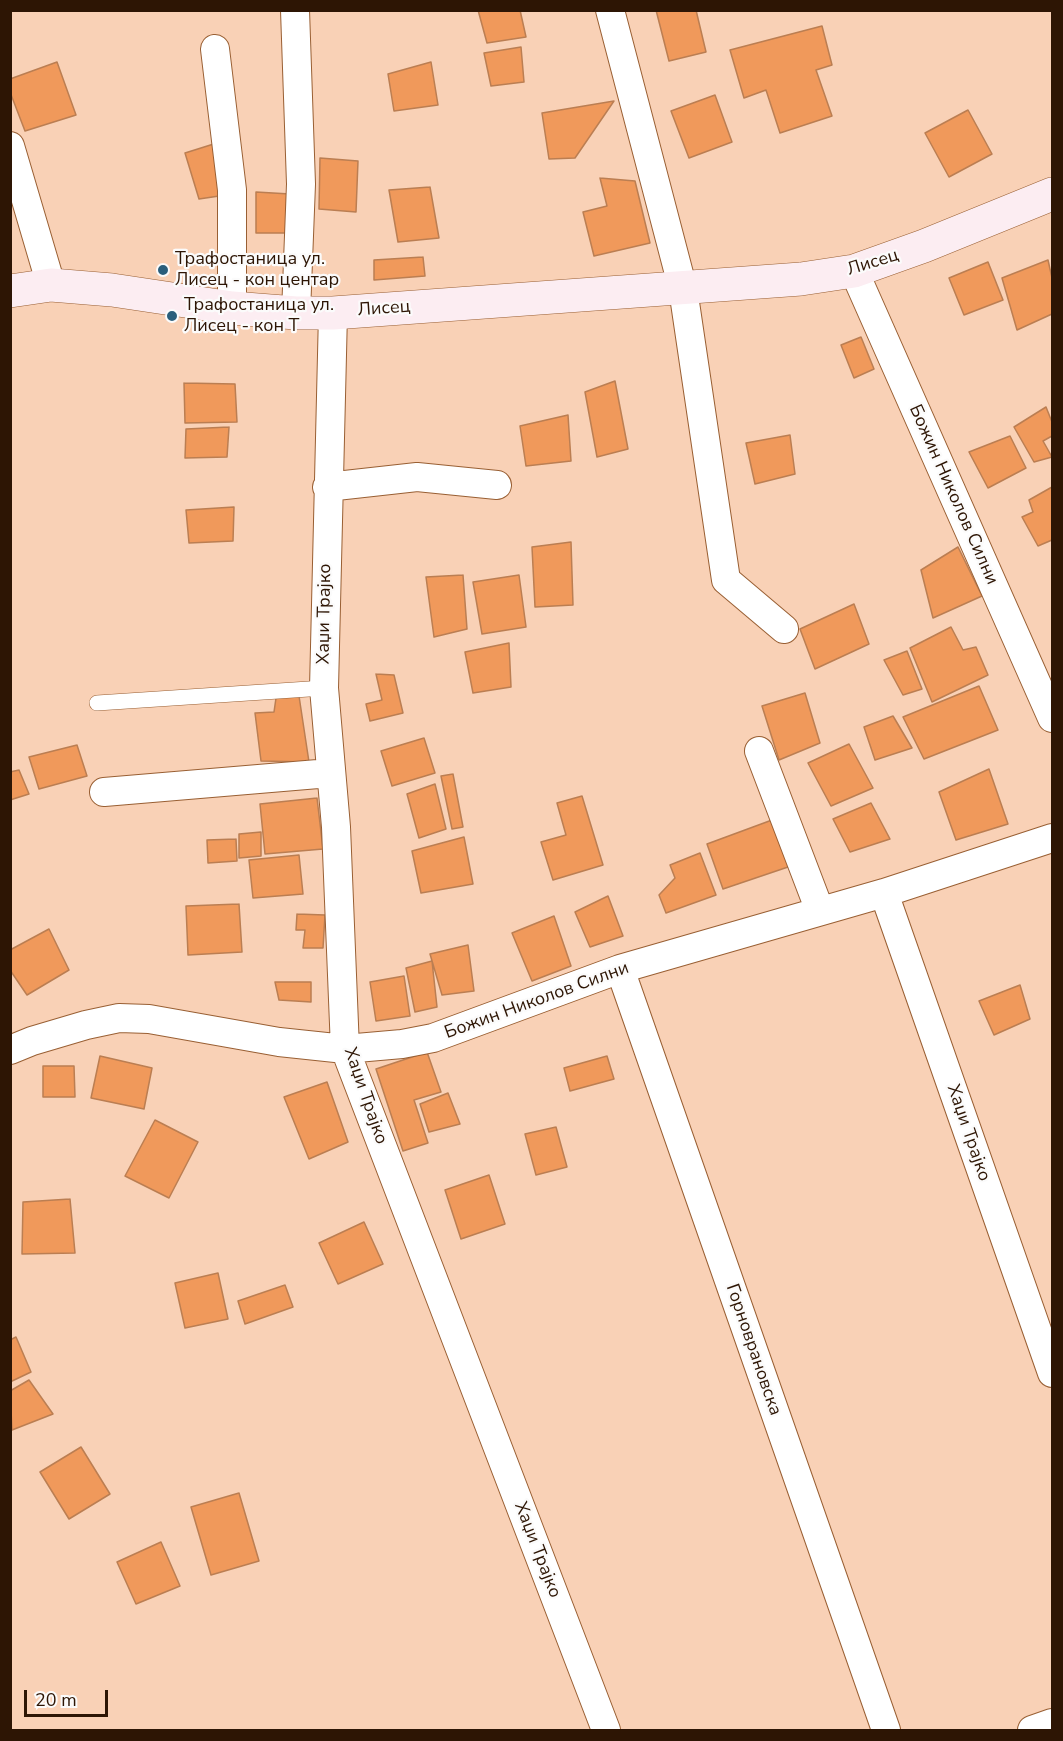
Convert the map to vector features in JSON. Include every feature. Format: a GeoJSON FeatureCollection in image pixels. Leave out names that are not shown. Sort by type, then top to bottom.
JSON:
{"type":"FeatureCollection","features":[{"type":"Feature","properties":{"kind":"street"},"geometry":{"type":"LineString","coordinates":[[295,10],[301,184],[296,313]]}},
{"type":"Feature","properties":{"kind":"street"},"geometry":{"type":"LineString","coordinates":[[610,10],[683,289],[726,580],[784,629]]}},
{"type":"Feature","properties":{"kind":"street"},"geometry":{"type":"LineString","coordinates":[[215,49],[232,190],[232,308]]}},
{"type":"Feature","properties":{"kind":"street"},"geometry":{"type":"LineString","coordinates":[[10,147],[51,285]]}},
{"type":"Feature","properties":{"kind":"street","name":"Лисец"},"geometry":{"type":"LineString","coordinates":[[10,291],[51,285],[112,290],[232,308],[296,313],[333,313],[801,279],[854,271],[924,246],[1053,194]]}},
{"type":"Feature","properties":{"kind":"street","name":"Божин Николов Силни"},"geometry":{"type":"LineString","coordinates":[[854,271],[1053,718]]}},
{"type":"Feature","properties":{"kind":"street","name":"Хаџи Трајко"},"geometry":{"type":"LineString","coordinates":[[333,313],[324,688],[336,827],[345,1049],[606,1731]]}},
{"type":"Feature","properties":{"kind":"street"},"geometry":{"type":"LineString","coordinates":[[327,488],[417,477],[497,485]]}},
{"type":"Feature","properties":{"kind":"street"},"geometry":{"type":"LineString","coordinates":[[759,751],[820,911]]}},
{"type":"Feature","properties":{"kind":"street"},"geometry":{"type":"LineString","coordinates":[[105,792],[330,773]]}},
{"type":"Feature","properties":{"kind":"street","name":"Божин Николов Силни"},"geometry":{"type":"LineString","coordinates":[[10,1050],[75,1028],[119,1018],[149,1019],[279,1042],[345,1049],[402,1044],[433,1038],[620,969],[884,893],[1053,838]]}},
{"type":"Feature","properties":{"kind":"street","name":"Хаџи Трајко"},"geometry":{"type":"LineString","coordinates":[[884,893],[1053,1373]]}},
{"type":"Feature","properties":{"kind":"street","name":"Горноврановска"},"geometry":{"type":"LineString","coordinates":[[620,969],[886,1731]]}},
{"type":"Feature","properties":{"kind":"street"},"geometry":{"type":"LineString","coordinates":[[1032,1731],[1053,1723]]}},
{"type":"Feature","properties":{"kind":"lane"},"geometry":{"type":"LineString","coordinates":[[97,703],[324,688]]}},
{"type":"Feature","properties":{"kind":"building"},"geometry":{"type":"Polygon","coordinates":[[[478,10],[520,10],[526,37],[487,43],[478,10]]]}},
{"type":"Feature","properties":{"kind":"building"},"geometry":{"type":"Polygon","coordinates":[[[656,10],[696,10],[706,52],[669,61],[656,10]]]}},
{"type":"Feature","properties":{"kind":"building"},"geometry":{"type":"Polygon","coordinates":[[[822,26],[832,65],[816,70],[832,116],[780,133],[766,90],[744,98],[730,50],[822,26]]]}},
{"type":"Feature","properties":{"kind":"building"},"geometry":{"type":"Polygon","coordinates":[[[521,47],[524,82],[491,86],[484,53],[521,47]]]}},
{"type":"Feature","properties":{"kind":"building"},"geometry":{"type":"Polygon","coordinates":[[[57,62],[76,115],[25,131],[10,92],[10,79],[57,62]]]}},
{"type":"Feature","properties":{"kind":"building"},"geometry":{"type":"Polygon","coordinates":[[[431,62],[438,105],[394,111],[388,74],[431,62]]]}},
{"type":"Feature","properties":{"kind":"building"},"geometry":{"type":"Polygon","coordinates":[[[715,95],[732,142],[689,158],[671,111],[715,95]]]}},
{"type":"Feature","properties":{"kind":"building"},"geometry":{"type":"Polygon","coordinates":[[[614,101],[575,158],[549,159],[542,113],[614,101]]]}},
{"type":"Feature","properties":{"kind":"building"},"geometry":{"type":"Polygon","coordinates":[[[968,110],[992,154],[949,177],[925,133],[968,110]]]}},
{"type":"Feature","properties":{"kind":"building"},"geometry":{"type":"Polygon","coordinates":[[[220,142],[226,195],[199,199],[185,153],[220,142]]]}},
{"type":"Feature","properties":{"kind":"building"},"geometry":{"type":"Polygon","coordinates":[[[320,158],[358,161],[356,212],[319,209],[320,158]]]}},
{"type":"Feature","properties":{"kind":"building"},"geometry":{"type":"Polygon","coordinates":[[[600,178],[635,181],[650,243],[594,256],[583,212],[607,206],[600,178]]]}},
{"type":"Feature","properties":{"kind":"building"},"geometry":{"type":"Polygon","coordinates":[[[430,187],[439,238],[398,242],[389,190],[430,187]]]}},
{"type":"Feature","properties":{"kind":"building"},"geometry":{"type":"Polygon","coordinates":[[[256,192],[290,194],[291,233],[256,233],[256,192]]]}},
{"type":"Feature","properties":{"kind":"building"},"geometry":{"type":"Polygon","coordinates":[[[423,257],[425,276],[374,280],[374,260],[423,257]]]}},
{"type":"Feature","properties":{"kind":"building"},"geometry":{"type":"Polygon","coordinates":[[[1048,260],[1052,278],[1052,314],[1017,330],[1002,278],[1048,260]]]}},
{"type":"Feature","properties":{"kind":"building"},"geometry":{"type":"Polygon","coordinates":[[[988,262],[1003,300],[964,315],[949,278],[988,262]]]}},
{"type":"Feature","properties":{"kind":"building"},"geometry":{"type":"Polygon","coordinates":[[[861,337],[874,369],[854,378],[841,345],[861,337]]]}},
{"type":"Feature","properties":{"kind":"building"},"geometry":{"type":"Polygon","coordinates":[[[615,381],[628,449],[597,457],[585,392],[615,381]]]}},
{"type":"Feature","properties":{"kind":"building"},"geometry":{"type":"Polygon","coordinates":[[[184,383],[235,384],[237,422],[185,423],[184,383]]]}},
{"type":"Feature","properties":{"kind":"building"},"geometry":{"type":"Polygon","coordinates":[[[1046,407],[1052,422],[1052,436],[1043,441],[1052,457],[1034,462],[1014,427],[1046,407]]]}},
{"type":"Feature","properties":{"kind":"building"},"geometry":{"type":"Polygon","coordinates":[[[568,415],[571,461],[526,466],[520,426],[568,415]]]}},
{"type":"Feature","properties":{"kind":"building"},"geometry":{"type":"Polygon","coordinates":[[[229,427],[227,457],[185,458],[186,429],[229,427]]]}},
{"type":"Feature","properties":{"kind":"building"},"geometry":{"type":"Polygon","coordinates":[[[790,435],[795,474],[755,484],[746,443],[790,435]]]}},
{"type":"Feature","properties":{"kind":"building"},"geometry":{"type":"Polygon","coordinates":[[[1010,436],[1026,468],[988,488],[969,452],[1010,436]]]}},
{"type":"Feature","properties":{"kind":"building"},"geometry":{"type":"Polygon","coordinates":[[[1052,487],[1052,540],[1038,546],[1022,517],[1033,512],[1029,500],[1052,487]]]}},
{"type":"Feature","properties":{"kind":"building"},"geometry":{"type":"Polygon","coordinates":[[[234,507],[233,541],[189,543],[186,510],[234,507]]]}},
{"type":"Feature","properties":{"kind":"building"},"geometry":{"type":"Polygon","coordinates":[[[571,542],[573,605],[535,607],[532,547],[571,542]]]}},
{"type":"Feature","properties":{"kind":"building"},"geometry":{"type":"Polygon","coordinates":[[[958,547],[982,596],[933,618],[921,570],[958,547]]]}},
{"type":"Feature","properties":{"kind":"building"},"geometry":{"type":"Polygon","coordinates":[[[463,575],[467,629],[434,637],[426,577],[463,575]]]}},
{"type":"Feature","properties":{"kind":"building"},"geometry":{"type":"Polygon","coordinates":[[[519,575],[526,627],[482,634],[473,582],[519,575]]]}},
{"type":"Feature","properties":{"kind":"building"},"geometry":{"type":"Polygon","coordinates":[[[854,604],[869,644],[815,669],[800,629],[854,604]]]}},
{"type":"Feature","properties":{"kind":"building"},"geometry":{"type":"Polygon","coordinates":[[[951,627],[963,650],[976,647],[988,675],[932,702],[910,648],[951,627]]]}},
{"type":"Feature","properties":{"kind":"building"},"geometry":{"type":"Polygon","coordinates":[[[509,643],[511,687],[473,693],[465,652],[509,643]]]}},
{"type":"Feature","properties":{"kind":"building"},"geometry":{"type":"Polygon","coordinates":[[[907,651],[922,689],[903,695],[884,660],[907,651]]]}},
{"type":"Feature","properties":{"kind":"building"},"geometry":{"type":"Polygon","coordinates":[[[376,674],[394,675],[403,713],[370,721],[366,704],[382,700],[376,674]]]}},
{"type":"Feature","properties":{"kind":"building"},"geometry":{"type":"Polygon","coordinates":[[[979,686],[998,730],[924,759],[903,717],[979,686]]]}},
{"type":"Feature","properties":{"kind":"building"},"geometry":{"type":"Polygon","coordinates":[[[805,693],[820,743],[779,760],[762,706],[805,693]]]}},
{"type":"Feature","properties":{"kind":"building"},"geometry":{"type":"Polygon","coordinates":[[[299,696],[309,762],[261,761],[255,713],[274,712],[276,698],[299,696]]]}},
{"type":"Feature","properties":{"kind":"building"},"geometry":{"type":"Polygon","coordinates":[[[893,716],[912,748],[875,760],[864,727],[893,716]]]}},
{"type":"Feature","properties":{"kind":"building"},"geometry":{"type":"Polygon","coordinates":[[[424,738],[435,773],[392,786],[381,751],[424,738]]]}},
{"type":"Feature","properties":{"kind":"building"},"geometry":{"type":"Polygon","coordinates":[[[849,744],[873,788],[831,806],[808,763],[849,744]]]}},
{"type":"Feature","properties":{"kind":"building"},"geometry":{"type":"Polygon","coordinates":[[[77,745],[87,776],[39,789],[29,757],[77,745]]]}},
{"type":"Feature","properties":{"kind":"building"},"geometry":{"type":"Polygon","coordinates":[[[989,769],[1008,824],[956,840],[939,792],[989,769]]]}},
{"type":"Feature","properties":{"kind":"building"},"geometry":{"type":"Polygon","coordinates":[[[19,770],[29,794],[10,800],[10,772],[19,770]]]}},
{"type":"Feature","properties":{"kind":"building"},"geometry":{"type":"Polygon","coordinates":[[[453,774],[463,827],[452,829],[441,776],[453,774]]]}},
{"type":"Feature","properties":{"kind":"building"},"geometry":{"type":"Polygon","coordinates":[[[435,784],[446,829],[419,838],[407,794],[435,784]]]}},
{"type":"Feature","properties":{"kind":"building"},"geometry":{"type":"Polygon","coordinates":[[[582,796],[603,865],[553,880],[541,842],[566,835],[557,803],[582,796]]]}},
{"type":"Feature","properties":{"kind":"building"},"geometry":{"type":"Polygon","coordinates":[[[317,798],[323,849],[265,854],[260,804],[317,798]]]}},
{"type":"Feature","properties":{"kind":"building"},"geometry":{"type":"Polygon","coordinates":[[[871,803],[890,839],[850,852],[833,819],[871,803]]]}},
{"type":"Feature","properties":{"kind":"building"},"geometry":{"type":"Polygon","coordinates":[[[772,820],[791,866],[723,889],[707,844],[772,820]]]}},
{"type":"Feature","properties":{"kind":"building"},"geometry":{"type":"Polygon","coordinates":[[[261,832],[261,856],[239,858],[239,834],[261,832]]]}},
{"type":"Feature","properties":{"kind":"building"},"geometry":{"type":"Polygon","coordinates":[[[464,837],[473,884],[421,893],[412,851],[464,837]]]}},
{"type":"Feature","properties":{"kind":"building"},"geometry":{"type":"Polygon","coordinates":[[[236,839],[237,861],[208,863],[207,840],[236,839]]]}},
{"type":"Feature","properties":{"kind":"building"},"geometry":{"type":"Polygon","coordinates":[[[700,853],[716,895],[666,913],[659,895],[675,878],[670,865],[700,853]]]}},
{"type":"Feature","properties":{"kind":"building"},"geometry":{"type":"Polygon","coordinates":[[[299,855],[303,894],[253,898],[249,860],[299,855]]]}},
{"type":"Feature","properties":{"kind":"building"},"geometry":{"type":"Polygon","coordinates":[[[608,896],[623,936],[590,947],[575,912],[608,896]]]}},
{"type":"Feature","properties":{"kind":"building"},"geometry":{"type":"Polygon","coordinates":[[[239,904],[242,952],[188,955],[186,906],[239,904]]]}},
{"type":"Feature","properties":{"kind":"building"},"geometry":{"type":"Polygon","coordinates":[[[297,914],[325,915],[323,948],[303,948],[305,930],[296,930],[297,914]]]}},
{"type":"Feature","properties":{"kind":"building"},"geometry":{"type":"Polygon","coordinates":[[[554,916],[571,966],[532,981],[512,933],[554,916]]]}},
{"type":"Feature","properties":{"kind":"building"},"geometry":{"type":"Polygon","coordinates":[[[49,929],[69,970],[27,995],[10,970],[10,950],[49,929]]]}},
{"type":"Feature","properties":{"kind":"building"},"geometry":{"type":"Polygon","coordinates":[[[468,945],[474,991],[442,995],[430,954],[468,945]]]}},
{"type":"Feature","properties":{"kind":"building"},"geometry":{"type":"Polygon","coordinates":[[[432,961],[437,1007],[415,1012],[406,968],[432,961]]]}},
{"type":"Feature","properties":{"kind":"building"},"geometry":{"type":"Polygon","coordinates":[[[404,976],[410,1016],[376,1021],[370,982],[404,976]]]}},
{"type":"Feature","properties":{"kind":"building"},"geometry":{"type":"Polygon","coordinates":[[[275,982],[311,982],[311,1002],[279,1000],[275,982]]]}},
{"type":"Feature","properties":{"kind":"building"},"geometry":{"type":"Polygon","coordinates":[[[1020,985],[1030,1019],[994,1035],[979,1001],[1020,985]]]}},
{"type":"Feature","properties":{"kind":"building"},"geometry":{"type":"Polygon","coordinates":[[[427,1052],[441,1092],[414,1100],[428,1143],[403,1151],[376,1069],[427,1052]]]}},
{"type":"Feature","properties":{"kind":"building"},"geometry":{"type":"Polygon","coordinates":[[[100,1056],[152,1068],[144,1109],[91,1098],[100,1056]]]}},
{"type":"Feature","properties":{"kind":"building"},"geometry":{"type":"Polygon","coordinates":[[[607,1056],[614,1079],[570,1091],[564,1068],[607,1056]]]}},
{"type":"Feature","properties":{"kind":"building"},"geometry":{"type":"Polygon","coordinates":[[[43,1066],[74,1066],[75,1097],[43,1097],[43,1066]]]}},
{"type":"Feature","properties":{"kind":"building"},"geometry":{"type":"Polygon","coordinates":[[[327,1082],[348,1142],[309,1159],[284,1097],[327,1082]]]}},
{"type":"Feature","properties":{"kind":"building"},"geometry":{"type":"Polygon","coordinates":[[[448,1093],[460,1124],[429,1132],[420,1104],[448,1093]]]}},
{"type":"Feature","properties":{"kind":"building"},"geometry":{"type":"Polygon","coordinates":[[[155,1120],[198,1142],[169,1198],[125,1176],[155,1120]]]}},
{"type":"Feature","properties":{"kind":"building"},"geometry":{"type":"Polygon","coordinates":[[[556,1127],[567,1167],[536,1175],[525,1134],[556,1127]]]}},
{"type":"Feature","properties":{"kind":"building"},"geometry":{"type":"Polygon","coordinates":[[[489,1175],[505,1224],[461,1239],[445,1190],[489,1175]]]}},
{"type":"Feature","properties":{"kind":"building"},"geometry":{"type":"Polygon","coordinates":[[[70,1199],[75,1253],[22,1254],[23,1202],[70,1199]]]}},
{"type":"Feature","properties":{"kind":"building"},"geometry":{"type":"Polygon","coordinates":[[[364,1222],[383,1264],[338,1284],[319,1243],[364,1222]]]}},
{"type":"Feature","properties":{"kind":"building"},"geometry":{"type":"Polygon","coordinates":[[[218,1273],[228,1319],[185,1328],[175,1283],[218,1273]]]}},
{"type":"Feature","properties":{"kind":"building"},"geometry":{"type":"Polygon","coordinates":[[[285,1285],[293,1307],[245,1324],[238,1301],[285,1285]]]}},
{"type":"Feature","properties":{"kind":"building"},"geometry":{"type":"Polygon","coordinates":[[[16,1337],[31,1372],[10,1382],[10,1340],[16,1337]]]}},
{"type":"Feature","properties":{"kind":"building"},"geometry":{"type":"Polygon","coordinates":[[[29,1380],[53,1414],[12,1430],[10,1391],[29,1380]]]}},
{"type":"Feature","properties":{"kind":"building"},"geometry":{"type":"Polygon","coordinates":[[[81,1447],[110,1494],[69,1519],[40,1472],[81,1447]]]}},
{"type":"Feature","properties":{"kind":"building"},"geometry":{"type":"Polygon","coordinates":[[[239,1493],[259,1561],[211,1575],[191,1507],[239,1493]]]}},
{"type":"Feature","properties":{"kind":"building"},"geometry":{"type":"Polygon","coordinates":[[[161,1542],[180,1586],[136,1604],[117,1562],[161,1542]]]}},
{"type":"Feature","properties":{"kind":"place","name":"Трафостаница ул. Лисец - кон центар"},"geometry":{"type":"Point","coordinates":[163,270]}},
{"type":"Feature","properties":{"kind":"place","name":"Трафостаница ул. Лисец - кон Т"},"geometry":{"type":"Point","coordinates":[172,316]}}]}
